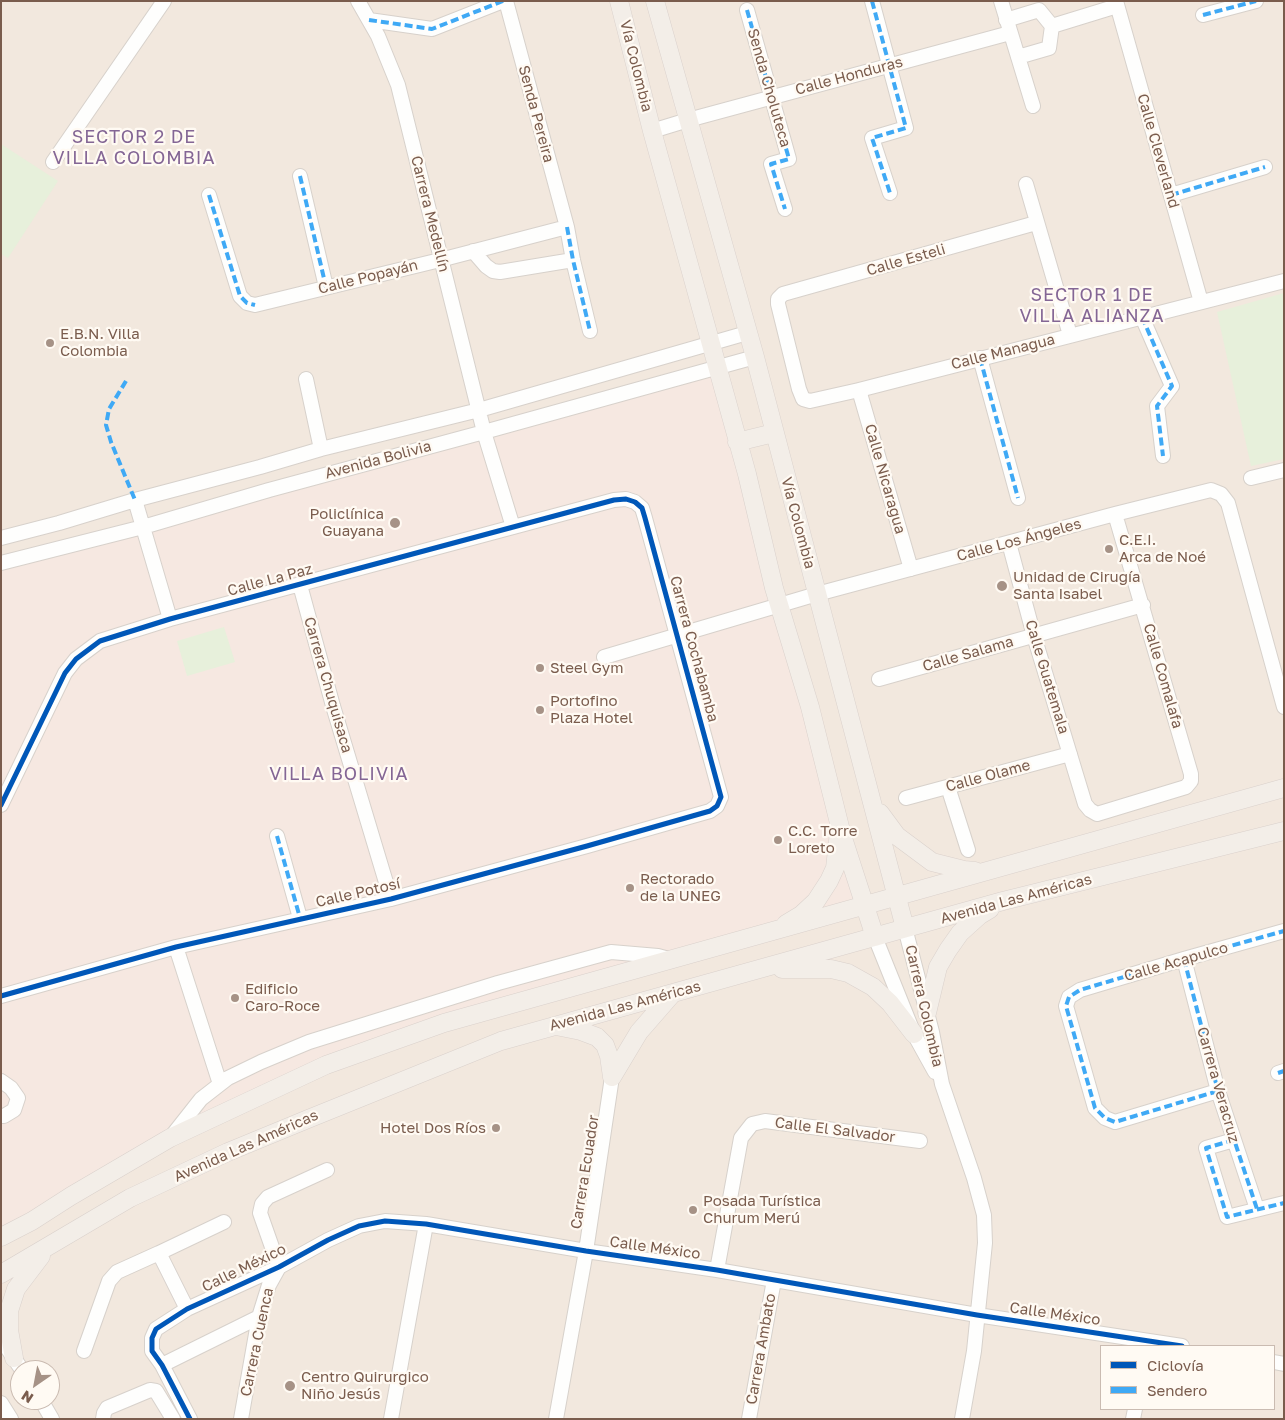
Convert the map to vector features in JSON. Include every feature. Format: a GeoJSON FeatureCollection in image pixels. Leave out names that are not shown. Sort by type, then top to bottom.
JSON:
{"type":"FeatureCollection","features":[{"type":"Feature","properties":{"kind":"main road","name":"Vía Colombia"},"geometry":{"type":"LineString","coordinates":[[619,1],[652,131],[738,442],[779,604],[810,707],[840,824],[864,907],[875,937]]}},
{"type":"Feature","properties":{"kind":"main road","name":"Vía Colombia"},"geometry":{"type":"LineString","coordinates":[[655,1],[755,357],[905,928]]}},
{"type":"Feature","properties":{"kind":"main road"},"geometry":{"type":"LineString","coordinates":[[738,442],[774,433]]}},
{"type":"Feature","properties":{"kind":"main road","name":"Avenida Las Américas"},"geometry":{"type":"LineString","coordinates":[[1,1237],[32,1221],[170,1138],[326,1065],[444,1023],[1284,788]]}},
{"type":"Feature","properties":{"kind":"main road"},"geometry":{"type":"LineString","coordinates":[[871,796],[885,822],[896,836],[932,862],[964,870],[988,871]]}},
{"type":"Feature","properties":{"kind":"main road"},"geometry":{"type":"LineString","coordinates":[[765,934],[801,915],[816,901],[835,868],[840,824]]}},
{"type":"Feature","properties":{"kind":"main road","name":"Avenida Las Américas"},"geometry":{"type":"LineString","coordinates":[[1,1274],[130,1198],[228,1152],[375,1090],[483,1048],[553,1025],[1003,901],[1284,831]]}},
{"type":"Feature","properties":{"kind":"main road"},"geometry":{"type":"LineString","coordinates":[[927,1013],[938,967],[948,950],[960,933],[980,915],[1003,901]]}},
{"type":"Feature","properties":{"kind":"main road"},"geometry":{"type":"LineString","coordinates":[[762,968],[832,969],[848,973],[873,987],[890,1003],[914,1034]]}},
{"type":"Feature","properties":{"kind":"main road"},"geometry":{"type":"LineString","coordinates":[[612,1077],[639,1032],[673,993]]}},
{"type":"Feature","properties":{"kind":"main road"},"geometry":{"type":"LineString","coordinates":[[553,1025],[581,1031],[597,1037],[605,1044],[612,1077]]}},
{"type":"Feature","properties":{"kind":"main road"},"geometry":{"type":"LineString","coordinates":[[1,1223],[32,1221]]}},
{"type":"Feature","properties":{"kind":"main road"},"geometry":{"type":"LineString","coordinates":[[17,1360],[9,1330],[11,1303],[16,1289],[49,1246]]}},
{"type":"Feature","properties":{"kind":"street"},"geometry":{"type":"LineString","coordinates":[[53,162],[164,1]]}},
{"type":"Feature","properties":{"kind":"street","name":"Carrera Medellín"},"geometry":{"type":"LineString","coordinates":[[358,1],[378,36],[398,85],[484,432],[513,527]]}},
{"type":"Feature","properties":{"kind":"street"},"geometry":{"type":"LineString","coordinates":[[369,20],[432,29],[505,1]]}},
{"type":"Feature","properties":{"kind":"street","name":"Senda Pereira"},"geometry":{"type":"LineString","coordinates":[[505,1],[567,227],[590,331]]}},
{"type":"Feature","properties":{"kind":"street"},"geometry":{"type":"LineString","coordinates":[[872,1],[906,128],[872,138],[890,193]]}},
{"type":"Feature","properties":{"kind":"street"},"geometry":{"type":"LineString","coordinates":[[1000,1],[1033,106]]}},
{"type":"Feature","properties":{"kind":"street"},"geometry":{"type":"LineString","coordinates":[[1204,15],[1256,1]]}},
{"type":"Feature","properties":{"kind":"street"},"geometry":{"type":"LineString","coordinates":[[1018,57],[1049,48],[1052,26],[1116,4]]}},
{"type":"Feature","properties":{"kind":"street","name":"Calle Cleverland"},"geometry":{"type":"LineString","coordinates":[[1116,4],[1201,302]]}},
{"type":"Feature","properties":{"kind":"street","name":"Senda Choluteca"},"geometry":{"type":"LineString","coordinates":[[747,10],[789,159],[771,164],[785,209]]}},
{"type":"Feature","properties":{"kind":"street","name":"Calle Honduras"},"geometry":{"type":"LineString","coordinates":[[688,120],[889,65],[1008,26],[1039,10],[1052,26]]}},
{"type":"Feature","properties":{"kind":"street","name":"Vía Colombia"},"geometry":{"type":"LineString","coordinates":[[652,131],[688,120]]}},
{"type":"Feature","properties":{"kind":"street"},"geometry":{"type":"LineString","coordinates":[[1171,196],[1266,166]]}},
{"type":"Feature","properties":{"kind":"street"},"geometry":{"type":"LineString","coordinates":[[300,176],[326,287]]}},
{"type":"Feature","properties":{"kind":"street"},"geometry":{"type":"LineString","coordinates":[[1026,184],[1036,224],[1070,335]]}},
{"type":"Feature","properties":{"kind":"street","name":"Calle Popayán"},"geometry":{"type":"LineString","coordinates":[[209,195],[240,296],[247,303],[256,305],[567,227]]}},
{"type":"Feature","properties":{"kind":"street","name":"Calle Esteli"},"geometry":{"type":"LineString","coordinates":[[810,402],[803,399],[799,389],[778,298],[783,294],[1036,224]]}},
{"type":"Feature","properties":{"kind":"street"},"geometry":{"type":"LineString","coordinates":[[473,251],[486,266],[493,271],[500,272],[573,260]]}},
{"type":"Feature","properties":{"kind":"street","name":"Calle Managua"},"geometry":{"type":"LineString","coordinates":[[810,402],[1284,281]]}},
{"type":"Feature","properties":{"kind":"street"},"geometry":{"type":"LineString","coordinates":[[1142,317],[1172,386],[1157,406],[1163,456]]}},
{"type":"Feature","properties":{"kind":"street","name":"Avenida Bolivia"},"geometry":{"type":"LineString","coordinates":[[1,538],[321,450],[479,410],[747,333]]}},
{"type":"Feature","properties":{"kind":"street","name":"Avenida Bolivia"},"geometry":{"type":"LineString","coordinates":[[1,563],[144,527],[269,490],[755,357]]}},
{"type":"Feature","properties":{"kind":"street"},"geometry":{"type":"LineString","coordinates":[[980,358],[1018,498]]}},
{"type":"Feature","properties":{"kind":"street"},"geometry":{"type":"LineString","coordinates":[[306,379],[321,450]]}},
{"type":"Feature","properties":{"kind":"street","name":"Calle Nicaragua"},"geometry":{"type":"LineString","coordinates":[[859,390],[910,569]]}},
{"type":"Feature","properties":{"kind":"street"},"geometry":{"type":"LineString","coordinates":[[1251,478],[1284,470]]}},
{"type":"Feature","properties":{"kind":"street","name":"Calle Los Ángeles"},"geometry":{"type":"LineString","coordinates":[[604,658],[779,604],[1211,490],[1221,494],[1228,503],[1284,707]]}},
{"type":"Feature","properties":{"kind":"street","name":"Calle La Paz"},"geometry":{"type":"LineString","coordinates":[[1,805],[59,682],[76,659],[100,641],[170,619],[614,500],[626,498],[635,502]]}},
{"type":"Feature","properties":{"kind":"street"},"geometry":{"type":"LineString","coordinates":[[135,500],[170,619]]}},
{"type":"Feature","properties":{"kind":"street","name":"Carrera Cochabamba"},"geometry":{"type":"LineString","coordinates":[[635,502],[642,508],[645,518],[713,766],[721,798],[718,806]]}},
{"type":"Feature","properties":{"kind":"street","name":"Calle Comalafa"},"geometry":{"type":"LineString","coordinates":[[1090,810],[1097,814],[1186,787],[1190,781],[1191,774],[1115,514]]}},
{"type":"Feature","properties":{"kind":"street","name":"Calle Guatemala"},"geometry":{"type":"LineString","coordinates":[[1009,543],[1034,636],[1085,804],[1090,810]]}},
{"type":"Feature","properties":{"kind":"street","name":"Carrera Chuquisaca"},"geometry":{"type":"LineString","coordinates":[[300,585],[333,706],[391,899]]}},
{"type":"Feature","properties":{"kind":"street","name":"Calle Salama"},"geometry":{"type":"LineString","coordinates":[[879,679],[1143,605]]}},
{"type":"Feature","properties":{"kind":"street","name":"Calle Olame"},"geometry":{"type":"LineString","coordinates":[[906,798],[1070,754]]}},
{"type":"Feature","properties":{"kind":"street"},"geometry":{"type":"LineString","coordinates":[[948,787],[968,850]]}},
{"type":"Feature","properties":{"kind":"street","name":"Calle Potosí"},"geometry":{"type":"LineString","coordinates":[[1,996],[176,947],[391,899],[700,814],[718,806]]}},
{"type":"Feature","properties":{"kind":"street"},"geometry":{"type":"LineString","coordinates":[[277,836],[300,918]]}},
{"type":"Feature","properties":{"kind":"street","name":"Carrera Colombia"},"geometry":{"type":"LineString","coordinates":[[905,928],[927,1013],[942,1084],[974,1178],[984,1215],[984,1242],[974,1352],[962,1419]]}},
{"type":"Feature","properties":{"kind":"street","name":"Calle Acapulco"},"geometry":{"type":"LineString","coordinates":[[1218,1091],[1115,1122],[1105,1118],[1096,1108],[1066,1006],[1069,997],[1080,990],[1284,931]]}},
{"type":"Feature","properties":{"kind":"street","name":"Carrera Colombia"},"geometry":{"type":"LineString","coordinates":[[875,937],[914,1034],[942,1084]]}},
{"type":"Feature","properties":{"kind":"street"},"geometry":{"type":"LineString","coordinates":[[176,947],[220,1084]]}},
{"type":"Feature","properties":{"kind":"street","name":"Avenida Las Américas"},"geometry":{"type":"LineString","coordinates":[[170,1138],[201,1099],[228,1078],[309,1042],[517,978],[611,952],[658,956],[670,959]]}},
{"type":"Feature","properties":{"kind":"street","name":"Carrera Veracruz"},"geometry":{"type":"LineString","coordinates":[[1184,959],[1218,1091],[1257,1210]]}},
{"type":"Feature","properties":{"kind":"street","name":"Carrera Ecuador"},"geometry":{"type":"LineString","coordinates":[[556,1419],[586,1251],[612,1077]]}},
{"type":"Feature","properties":{"kind":"street"},"geometry":{"type":"LineString","coordinates":[[1,1080],[11,1088],[18,1098],[14,1110],[1,1116]]}},
{"type":"Feature","properties":{"kind":"street","name":"Calle El Salvador"},"geometry":{"type":"LineString","coordinates":[[717,1270],[741,1138],[752,1124],[765,1121],[920,1141]]}},
{"type":"Feature","properties":{"kind":"street"},"geometry":{"type":"LineString","coordinates":[[1234,1140],[1206,1148],[1227,1217],[1284,1203]]}},
{"type":"Feature","properties":{"kind":"street"},"geometry":{"type":"LineString","coordinates":[[279,1267],[260,1213],[262,1204],[268,1197],[327,1170]]}},
{"type":"Feature","properties":{"kind":"street","name":"Calle México"},"geometry":{"type":"LineString","coordinates":[[162,1365],[152,1351],[152,1338],[156,1329],[187,1309],[279,1267],[359,1226],[385,1221],[426,1224],[586,1251],[717,1270],[977,1316],[1145,1343],[1170,1345]]}},
{"type":"Feature","properties":{"kind":"street"},"geometry":{"type":"LineString","coordinates":[[84,1350],[109,1281],[117,1272],[224,1222]]}},
{"type":"Feature","properties":{"kind":"street"},"geometry":{"type":"LineString","coordinates":[[391,1419],[426,1224]]}},
{"type":"Feature","properties":{"kind":"street"},"geometry":{"type":"LineString","coordinates":[[159,1254],[187,1309]]}},
{"type":"Feature","properties":{"kind":"street","name":"Carrera Cuenca"},"geometry":{"type":"LineString","coordinates":[[241,1419],[260,1317],[268,1285],[279,1267]]}},
{"type":"Feature","properties":{"kind":"street","name":"Carrera Ambato"},"geometry":{"type":"LineString","coordinates":[[749,1419],[774,1280]]}},
{"type":"Feature","properties":{"kind":"street"},"geometry":{"type":"LineString","coordinates":[[190,1419],[162,1365],[260,1317]]}},
{"type":"Feature","properties":{"kind":"street"},"geometry":{"type":"LineString","coordinates":[[1,1338],[15,1360]]}},
{"type":"Feature","properties":{"kind":"street"},"geometry":{"type":"LineString","coordinates":[[104,1419],[104,1413],[107,1408],[150,1390],[156,1391],[172,1419]]}},
{"type":"Feature","properties":{"kind":"street"},"geometry":{"type":"LineString","coordinates":[[1,1403],[11,1419]]}},
{"type":"Feature","properties":{"kind":"shaded area"},"geometry":{"type":"Polygon","coordinates":[[[1,1],[1284,1],[1284,1419],[1,1419],[1,1]]]}},
{"type":"Feature","properties":{"kind":"shaded area"},"geometry":{"type":"Polygon","coordinates":[[[718,368],[864,907],[326,1065],[1,1237],[1,563],[718,368]]]}},
{"type":"Feature","properties":{"kind":"green space"},"geometry":{"type":"Polygon","coordinates":[[[1,144],[58,181],[8,258],[1,254],[1,144]]]}},
{"type":"Feature","properties":{"kind":"green space"},"geometry":{"type":"Polygon","coordinates":[[[1284,293],[1284,459],[1251,466],[1217,312],[1284,293]]]}},
{"type":"Feature","properties":{"kind":"green space"},"geometry":{"type":"Polygon","coordinates":[[[224,627],[235,662],[187,676],[177,641],[224,627]]]}},
{"type":"Feature","properties":{"kind":"marked path"},"geometry":{"type":"LineString","coordinates":[[369,20],[432,29],[503,1]]}},
{"type":"Feature","properties":{"kind":"marked path"},"geometry":{"type":"LineString","coordinates":[[872,1],[906,128],[872,138],[890,193]]}},
{"type":"Feature","properties":{"kind":"marked path"},"geometry":{"type":"LineString","coordinates":[[1203,15],[1256,1]]}},
{"type":"Feature","properties":{"kind":"marked path"},"geometry":{"type":"LineString","coordinates":[[747,10],[789,159],[771,164],[785,209]]}},
{"type":"Feature","properties":{"kind":"marked path"},"geometry":{"type":"LineString","coordinates":[[1171,195],[1265,167]]}},
{"type":"Feature","properties":{"kind":"marked path"},"geometry":{"type":"LineString","coordinates":[[300,176],[326,287]]}},
{"type":"Feature","properties":{"kind":"marked path"},"geometry":{"type":"LineString","coordinates":[[209,195],[240,296],[247,303],[255,305]]}},
{"type":"Feature","properties":{"kind":"marked path"},"geometry":{"type":"LineString","coordinates":[[567,227],[590,331]]}},
{"type":"Feature","properties":{"kind":"marked path"},"geometry":{"type":"LineString","coordinates":[[1142,317],[1172,386],[1157,406],[1163,456]]}},
{"type":"Feature","properties":{"kind":"marked path"},"geometry":{"type":"LineString","coordinates":[[980,358],[1018,498]]}},
{"type":"Feature","properties":{"kind":"marked path"},"geometry":{"type":"LineString","coordinates":[[126,381],[109,409],[106,425],[135,500]]}},
{"type":"Feature","properties":{"kind":"marked path"},"geometry":{"type":"LineString","coordinates":[[277,836],[300,918]]}},
{"type":"Feature","properties":{"kind":"marked path"},"geometry":{"type":"LineString","coordinates":[[1218,1091],[1115,1122],[1105,1118],[1095,1108],[1066,1006],[1069,997],[1080,990],[1284,931]]}},
{"type":"Feature","properties":{"kind":"marked path"},"geometry":{"type":"LineString","coordinates":[[1184,959],[1218,1091],[1257,1209]]}},
{"type":"Feature","properties":{"kind":"marked path"},"geometry":{"type":"LineString","coordinates":[[1278,1073],[1284,1071]]}},
{"type":"Feature","properties":{"kind":"marked path"},"geometry":{"type":"LineString","coordinates":[[1234,1140],[1206,1148],[1227,1217],[1284,1203]]}},
{"type":"Feature","properties":{"kind":"cycle path"},"geometry":{"type":"LineString","coordinates":[[1,805],[65,673],[76,659],[100,641],[170,619],[614,500],[626,499],[635,502],[642,508],[721,797],[717,806],[710,811],[587,846],[391,899],[176,947],[1,996]]}},
{"type":"Feature","properties":{"kind":"cycle path"},"geometry":{"type":"LineString","coordinates":[[190,1419],[162,1365],[152,1351],[152,1338],[156,1329],[187,1309],[279,1267],[328,1240],[359,1226],[385,1221],[426,1224],[586,1251],[717,1270],[977,1315],[1175,1345]]}},
{"type":"Feature","properties":{"kind":"place","name":"E.B.N. Villa Colombia"},"geometry":{"type":"Point","coordinates":[50,343]}},
{"type":"Feature","properties":{"kind":"place","name":"Policlínica Guayana"},"geometry":{"type":"Point","coordinates":[395,523]}},
{"type":"Feature","properties":{"kind":"place","name":"C.E.I. Arca de Noé"},"geometry":{"type":"Point","coordinates":[1109,549]}},
{"type":"Feature","properties":{"kind":"place","name":"Unidad de Cirugía Santa Isabel"},"geometry":{"type":"Point","coordinates":[1002,586]}},
{"type":"Feature","properties":{"kind":"place","name":"Steel Gym"},"geometry":{"type":"Point","coordinates":[540,668]}},
{"type":"Feature","properties":{"kind":"place","name":"Portofino Plaza Hotel"},"geometry":{"type":"Point","coordinates":[540,710]}},
{"type":"Feature","properties":{"kind":"place","name":"C.C. Torre Loreto"},"geometry":{"type":"Point","coordinates":[778,840]}},
{"type":"Feature","properties":{"kind":"place","name":"Rectorado de la UNEG"},"geometry":{"type":"Point","coordinates":[630,888]}},
{"type":"Feature","properties":{"kind":"place","name":"Edificio Caro-Roce"},"geometry":{"type":"Point","coordinates":[235,998]}},
{"type":"Feature","properties":{"kind":"place","name":"Hotel Dos Ríos"},"geometry":{"type":"Point","coordinates":[496,1128]}},
{"type":"Feature","properties":{"kind":"place","name":"Posada Turística Churum Merú"},"geometry":{"type":"Point","coordinates":[693,1210]}},
{"type":"Feature","properties":{"kind":"place","name":"Centro Quirurgico Niño Jesús"},"geometry":{"type":"Point","coordinates":[290,1386]}},
{"type":"Feature","properties":{"kind":"district","name":"SECTOR 2 DE VILLA COLOMBIA"},"geometry":{"type":"Point","coordinates":[134,147]}},
{"type":"Feature","properties":{"kind":"district","name":"SECTOR 1 DE VILLA ALIANZA"},"geometry":{"type":"Point","coordinates":[1092,305]}},
{"type":"Feature","properties":{"kind":"district","name":"VILLA BOLIVIA"},"geometry":{"type":"Point","coordinates":[339,774]}}]}
